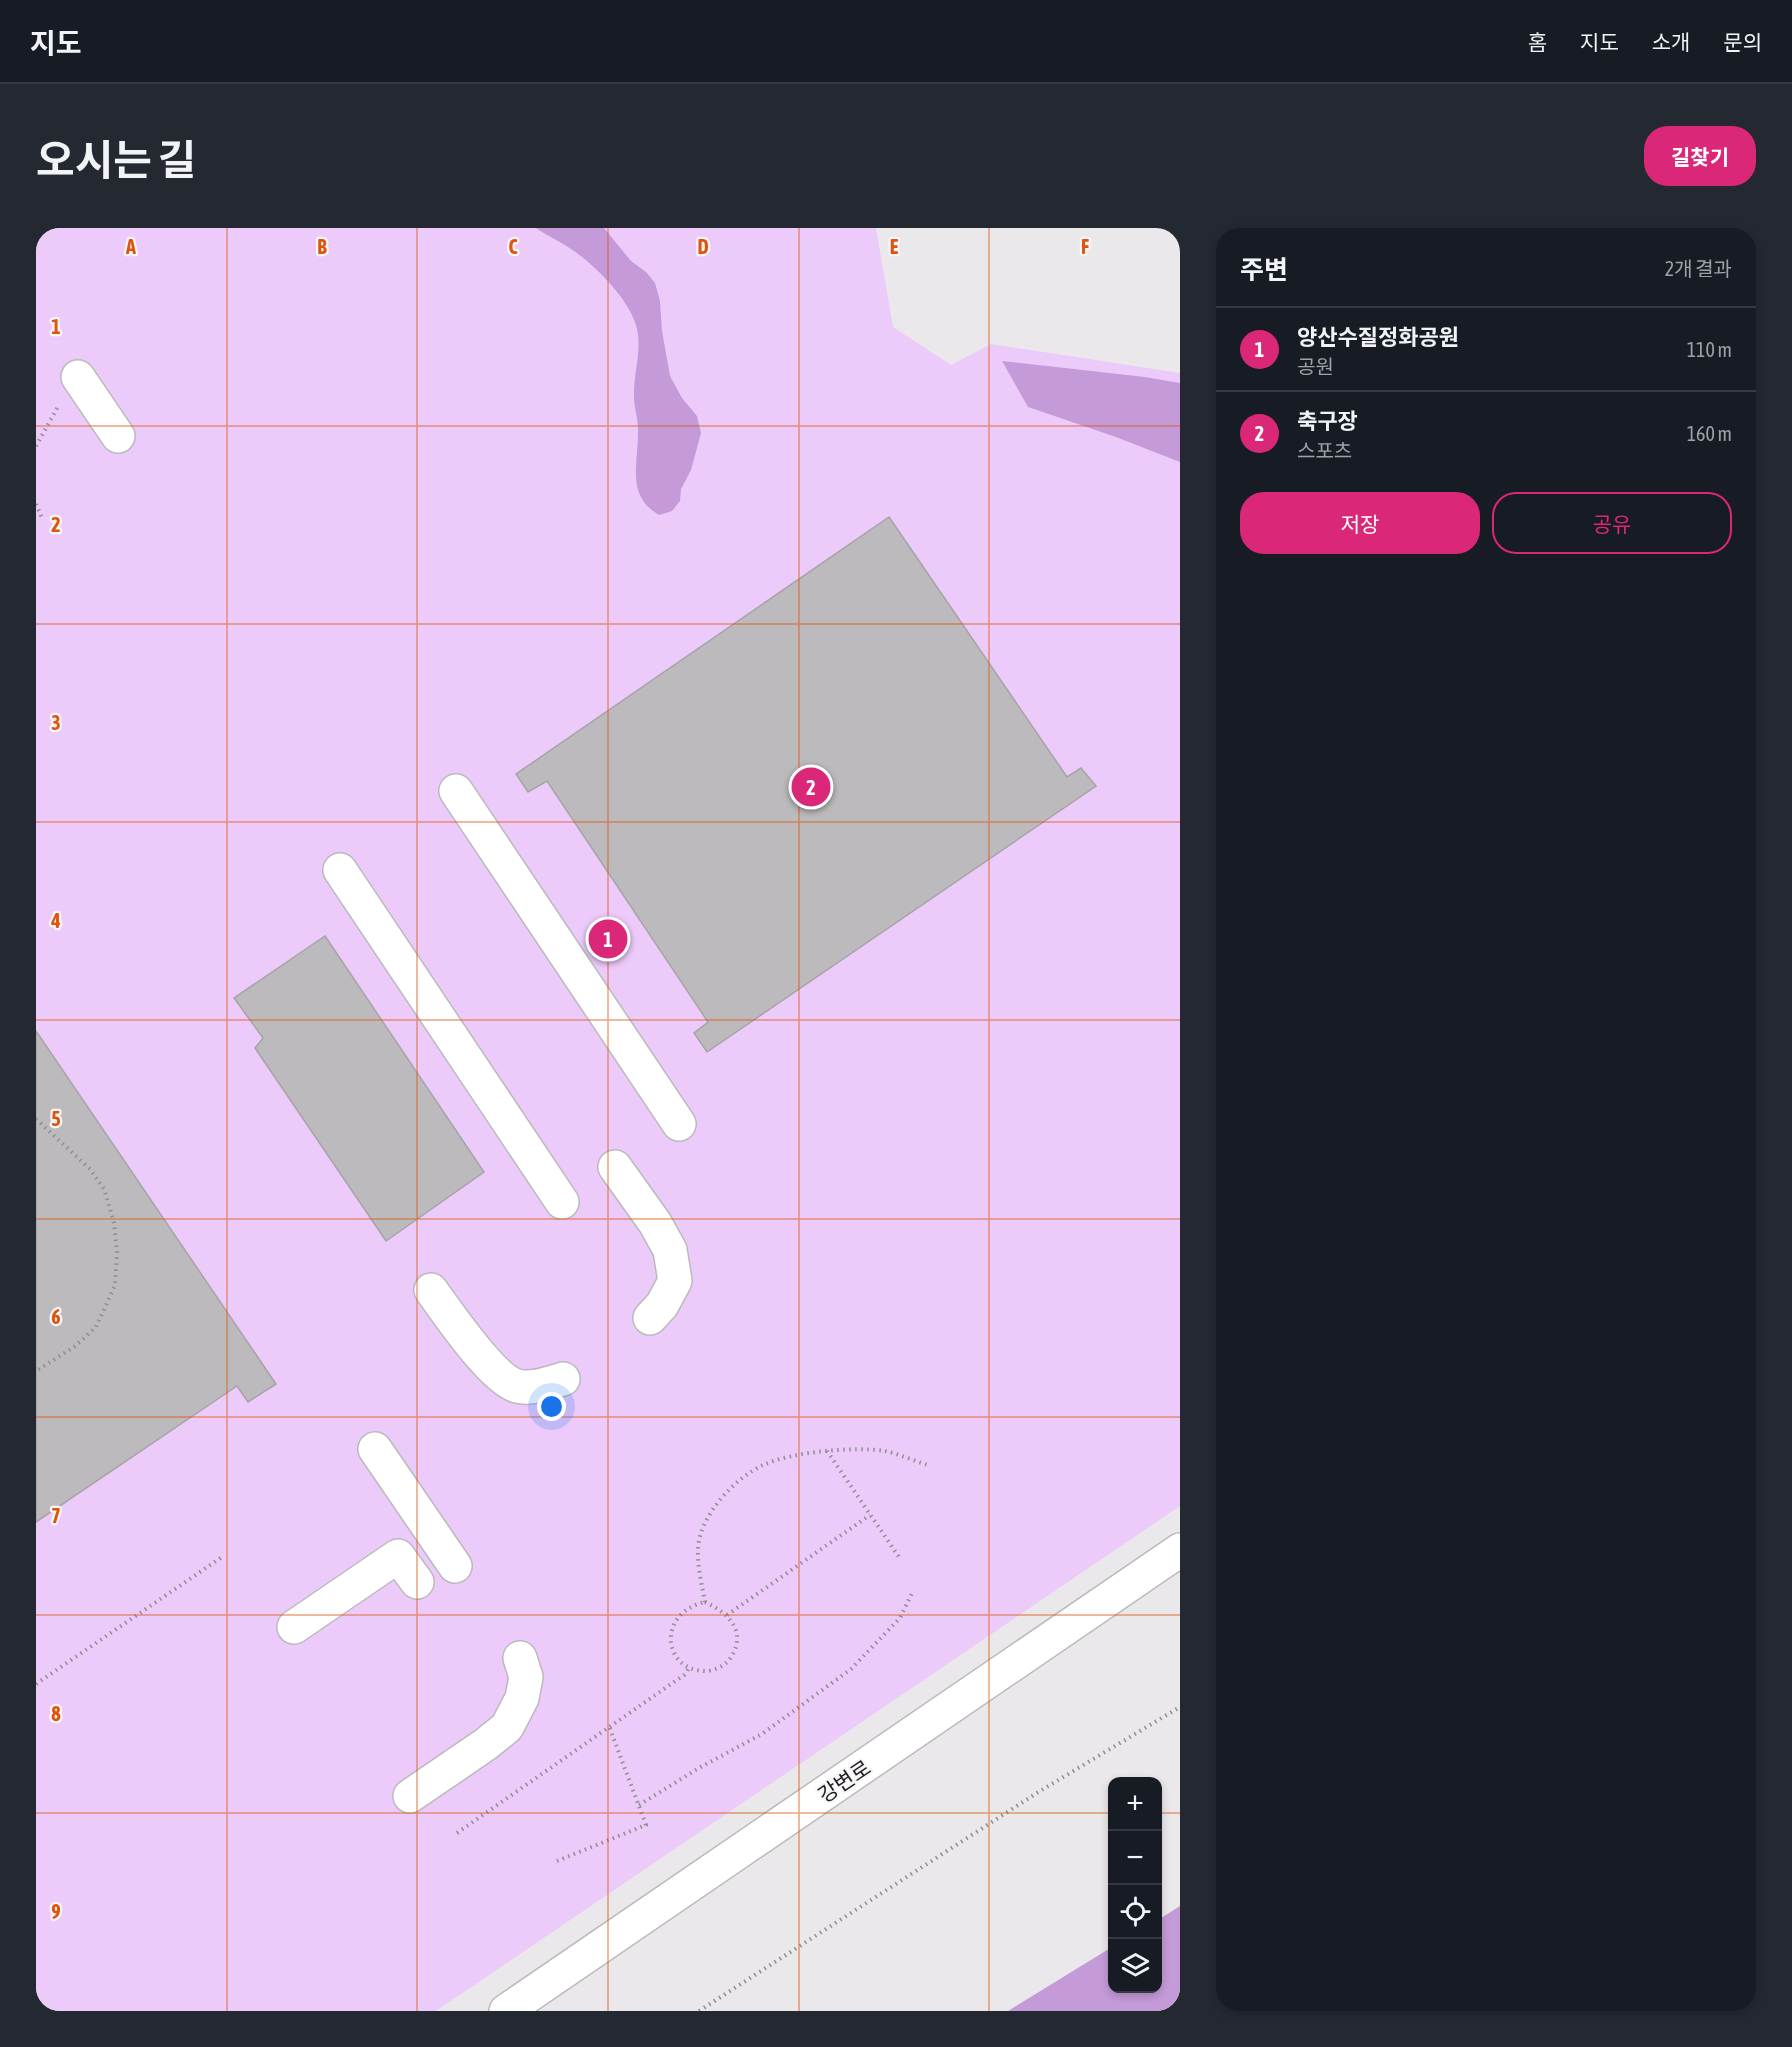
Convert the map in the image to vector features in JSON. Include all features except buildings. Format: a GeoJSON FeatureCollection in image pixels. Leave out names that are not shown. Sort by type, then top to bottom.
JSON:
{"type":"FeatureCollection","features":[{"type":"Feature","properties":{"kind":"street"},"geometry":{"type":"LineString","coordinates":[[71,387],[118,436]]}},
{"type":"Feature","properties":{"kind":"street"},"geometry":{"type":"LineString","coordinates":[[456,791],[679,1124]]}},
{"type":"Feature","properties":{"kind":"street"},"geometry":{"type":"LineString","coordinates":[[340,870],[562,1202]]}},
{"type":"Feature","properties":{"kind":"street"},"geometry":{"type":"LineString","coordinates":[[615,1167],[655,1223],[670,1250],[675,1281],[662,1305],[650,1318]]}},
{"type":"Feature","properties":{"kind":"street"},"geometry":{"type":"LineString","coordinates":[[430,1290],[477,1352],[500,1375],[517,1386],[540,1386],[563,1379]]}},
{"type":"Feature","properties":{"kind":"street"},"geometry":{"type":"LineString","coordinates":[[375,1449],[455,1566]]}},
{"type":"Feature","properties":{"kind":"street","name":"강변로"},"geometry":{"type":"LineString","coordinates":[[506,2011],[1180,1550]]}},
{"type":"Feature","properties":{"kind":"street"},"geometry":{"type":"LineString","coordinates":[[294,1627],[398,1556],[417,1582]]}},
{"type":"Feature","properties":{"kind":"street"},"geometry":{"type":"LineString","coordinates":[[410,1796],[507,1727],[522,1698],[526,1677],[520,1658]]}},
{"type":"Feature","properties":{"kind":"path"},"geometry":{"type":"LineString","coordinates":[[36,446],[71,387]]}},
{"type":"Feature","properties":{"kind":"path"},"geometry":{"type":"LineString","coordinates":[[36,504],[42,518]]}},
{"type":"Feature","properties":{"kind":"path"},"geometry":{"type":"LineString","coordinates":[[36,1119],[90,1169],[104,1189],[114,1223],[117,1251],[115,1285],[96,1327],[74,1347],[36,1371]]}},
{"type":"Feature","properties":{"kind":"path"},"geometry":{"type":"LineString","coordinates":[[705,1602],[698,1566],[698,1547],[706,1520],[721,1498],[762,1466],[789,1456],[843,1450],[885,1451],[928,1466]]}},
{"type":"Feature","properties":{"kind":"path"},"geometry":{"type":"LineString","coordinates":[[827,1451],[899,1557]]}},
{"type":"Feature","properties":{"kind":"path"},"geometry":{"type":"LineString","coordinates":[[727,1615],[870,1515]]}},
{"type":"Feature","properties":{"kind":"path"},"geometry":{"type":"LineString","coordinates":[[36,1684],[222,1557]]}},
{"type":"Feature","properties":{"kind":"path"},"geometry":{"type":"LineString","coordinates":[[639,1805],[699,1768],[762,1734],[843,1675],[900,1618],[912,1593]]}},
{"type":"Feature","properties":{"kind":"path"},"geometry":{"type":"LineString","coordinates":[[705,1602],[727,1615],[733,1623],[737,1636],[729,1660],[721,1667],[711,1671],[689,1668],[677,1659],[671,1645],[671,1630],[676,1619],[684,1611],[693,1605],[705,1602]]}},
{"type":"Feature","properties":{"kind":"path"},"geometry":{"type":"LineString","coordinates":[[457,1833],[684,1676],[689,1668]]}},
{"type":"Feature","properties":{"kind":"path"},"geometry":{"type":"LineString","coordinates":[[699,2011],[1040,1791],[1180,1707]]}},
{"type":"Feature","properties":{"kind":"path"},"geometry":{"type":"LineString","coordinates":[[557,1862],[646,1825],[609,1726]]}},
{"type":"Feature","properties":{"kind":"shaded area"},"geometry":{"type":"Polygon","coordinates":[[[36,228],[876,228],[893,327],[951,365],[991,344],[1180,373],[1180,1506],[436,2011],[36,2011],[36,228]]]}},
{"type":"Feature","properties":{"kind":"shaded area"},"geometry":{"type":"Polygon","coordinates":[[[536,228],[604,228],[631,261],[646,272],[655,283],[660,301],[662,331],[670,376],[682,398],[697,416],[701,433],[691,470],[681,489],[680,501],[672,511],[659,515],[642,499],[638,489],[636,468],[638,428],[634,388],[638,334],[632,315],[618,293],[590,263],[536,228]]]}},
{"type":"Feature","properties":{"kind":"shaded area"},"geometry":{"type":"Polygon","coordinates":[[[1002,361],[1180,383],[1180,462],[1028,407],[1002,361]]]}},
{"type":"Feature","properties":{"kind":"shaded area"},"geometry":{"type":"Polygon","coordinates":[[[1180,1906],[1180,2011],[1008,2011],[1108,1949],[1108,1993],[1162,1993],[1162,1917],[1180,1906]]]}},
{"type":"Feature","properties":{"kind":"place","name":"축구장"},"geometry":{"type":"Point","coordinates":[811,787]}},
{"type":"Feature","properties":{"kind":"place","name":"양산수질정화공원"},"geometry":{"type":"Point","coordinates":[608,939]}}]}
